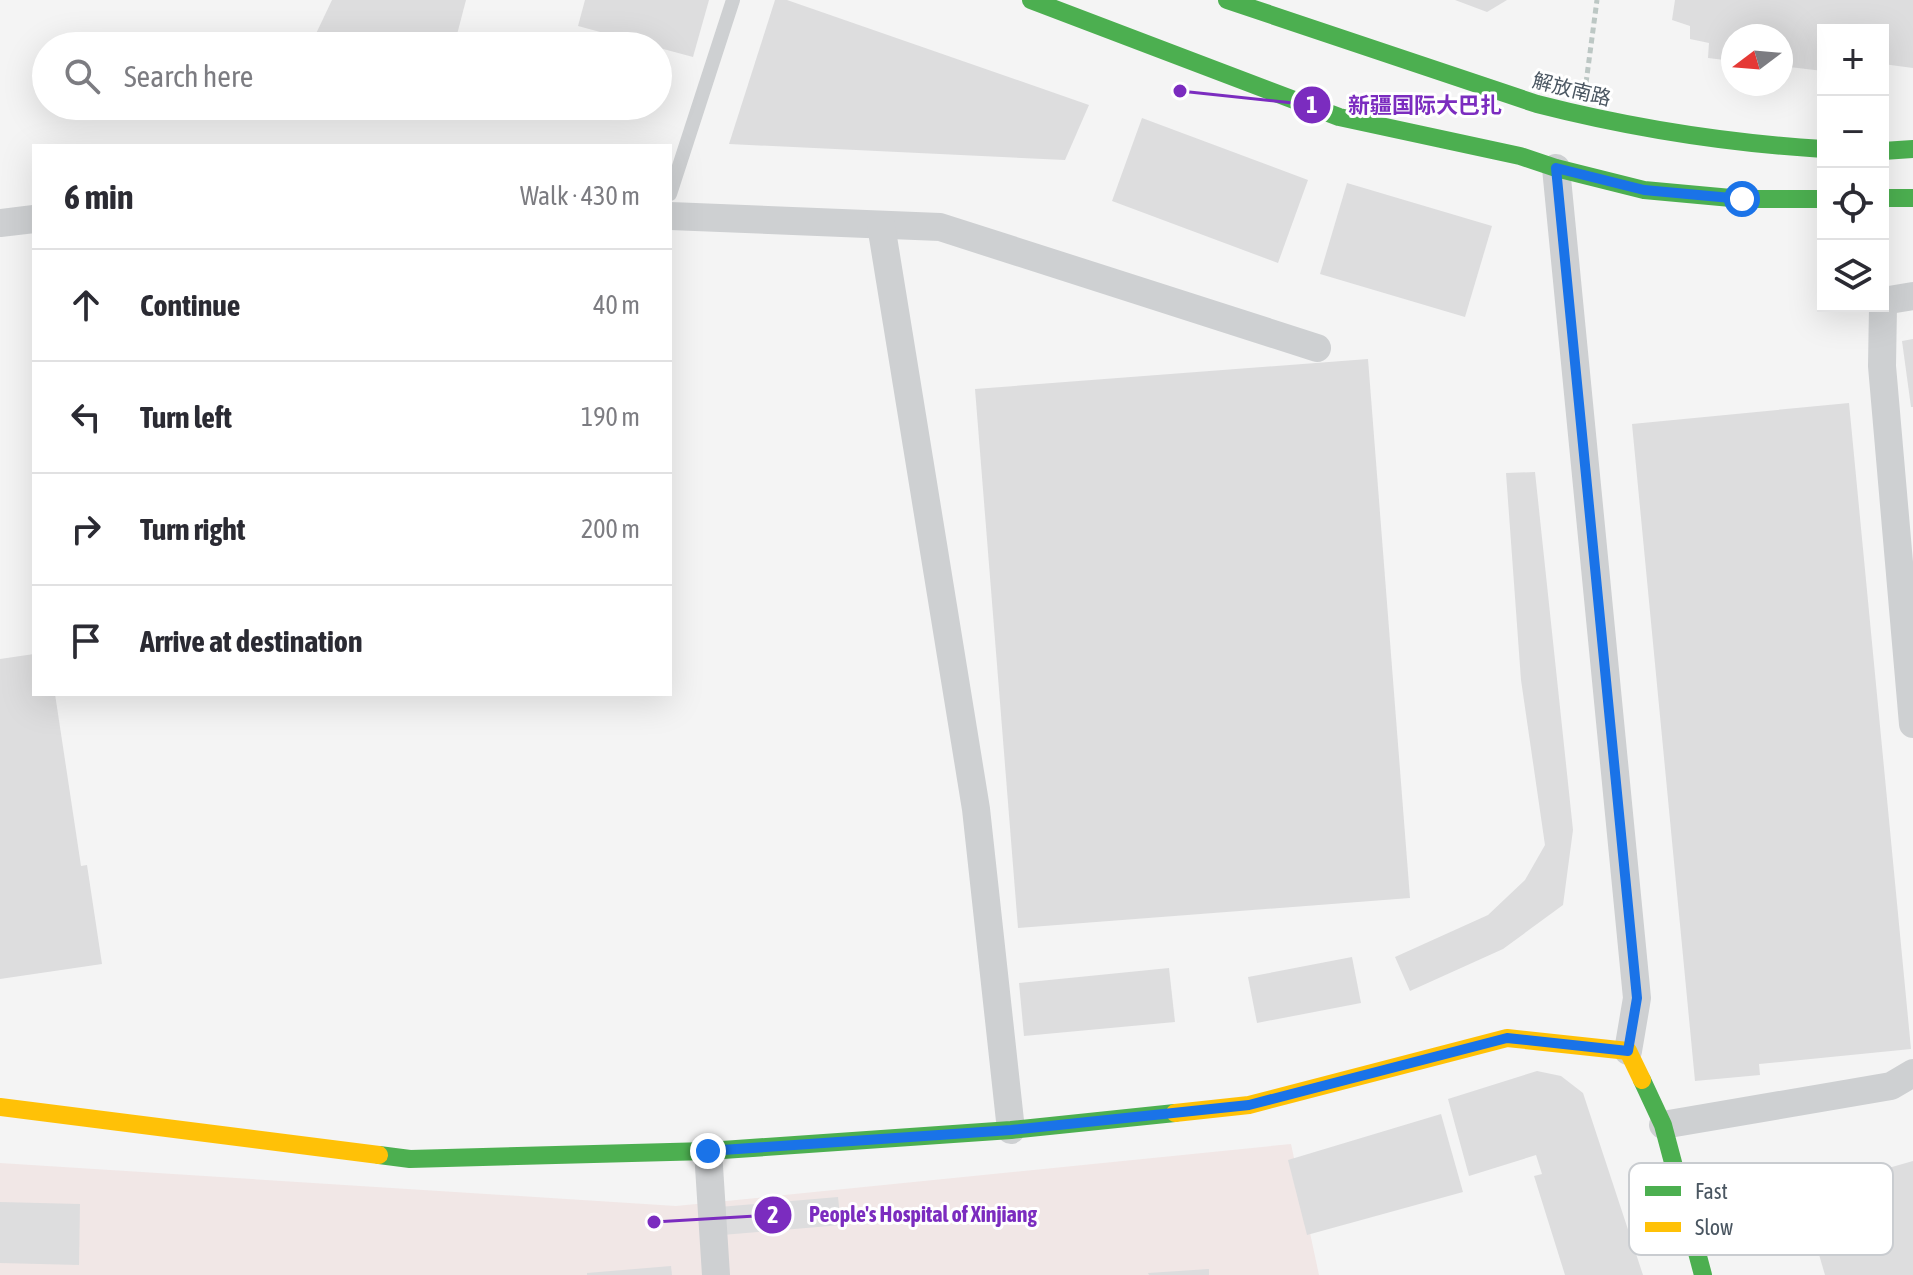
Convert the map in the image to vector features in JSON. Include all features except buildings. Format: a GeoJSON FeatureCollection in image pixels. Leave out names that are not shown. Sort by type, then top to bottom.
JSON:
{"type":"FeatureCollection","features":[{"type":"Feature","properties":{"kind":"street"},"geometry":{"type":"LineString","coordinates":[[1031,0],[1339,117],[1520,156],[1644,190],[1742,199],[1817,199]]}},
{"type":"Feature","properties":{"kind":"street","name":"解放南路"},"geometry":{"type":"LineString","coordinates":[[1227,0],[1581,116],[1753,146],[1817,149]]}},
{"type":"Feature","properties":{"kind":"street"},"geometry":{"type":"LineString","coordinates":[[1889,151],[1913,149]]}},
{"type":"Feature","properties":{"kind":"street"},"geometry":{"type":"LineString","coordinates":[[1556,168],[1637,998],[1628,1051],[1663,1125],[1673,1163]]}},
{"type":"Feature","properties":{"kind":"street"},"geometry":{"type":"LineString","coordinates":[[1889,198],[1913,198]]}},
{"type":"Feature","properties":{"kind":"street"},"geometry":{"type":"LineString","coordinates":[[672,216],[940,227],[1317,348]]}},
{"type":"Feature","properties":{"kind":"street"},"geometry":{"type":"LineString","coordinates":[[0,223],[32,219]]}},
{"type":"Feature","properties":{"kind":"street"},"geometry":{"type":"LineString","coordinates":[[881,225],[976,809],[1011,1130]]}},
{"type":"Feature","properties":{"kind":"street"},"geometry":{"type":"LineString","coordinates":[[1889,302],[1913,296]]}},
{"type":"Feature","properties":{"kind":"street"},"geometry":{"type":"LineString","coordinates":[[1883,312],[1882,366],[1913,724]]}},
{"type":"Feature","properties":{"kind":"street"},"geometry":{"type":"LineString","coordinates":[[0,1107],[410,1159],[708,1151],[1011,1130],[1249,1105],[1507,1038],[1628,1051]]}},
{"type":"Feature","properties":{"kind":"street"},"geometry":{"type":"LineString","coordinates":[[1663,1125],[1891,1086],[1913,1073]]}},
{"type":"Feature","properties":{"kind":"street"},"geometry":{"type":"LineString","coordinates":[[708,1151],[716,1275]]}},
{"type":"Feature","properties":{"kind":"street"},"geometry":{"type":"LineString","coordinates":[[1698,1255],[1703,1275]]}},
{"type":"Feature","properties":{"kind":"lane"},"geometry":{"type":"LineString","coordinates":[[672,188],[733,0]]}},
{"type":"Feature","properties":{"kind":"path"},"geometry":{"type":"LineString","coordinates":[[1581,116],[1597,0]]}},
{"type":"Feature","properties":{"kind":"shaded area"},"geometry":{"type":"Polygon","coordinates":[[[1291,1144],[1319,1275],[0,1275],[0,1163],[676,1206],[1291,1144]]]}},
{"type":"Feature","properties":{"kind":"traffic: fast"},"geometry":{"type":"LineString","coordinates":[[1031,0],[1339,117],[1520,156],[1644,190],[1742,199],[1817,199]]}},
{"type":"Feature","properties":{"kind":"traffic: fast"},"geometry":{"type":"LineString","coordinates":[[1227,0],[1537,104],[1679,133],[1817,148]]}},
{"type":"Feature","properties":{"kind":"traffic: fast"},"geometry":{"type":"LineString","coordinates":[[1889,151],[1913,149]]}},
{"type":"Feature","properties":{"kind":"traffic: fast"},"geometry":{"type":"LineString","coordinates":[[1889,198],[1913,198]]}},
{"type":"Feature","properties":{"kind":"traffic: fast"},"geometry":{"type":"LineString","coordinates":[[1642,1080],[1663,1125],[1673,1163]]}},
{"type":"Feature","properties":{"kind":"traffic: fast"},"geometry":{"type":"LineString","coordinates":[[379,1155],[410,1159],[708,1151],[1011,1130],[1175,1113]]}},
{"type":"Feature","properties":{"kind":"traffic: fast"},"geometry":{"type":"LineString","coordinates":[[1698,1255],[1703,1275]]}},
{"type":"Feature","properties":{"kind":"traffic: slow"},"geometry":{"type":"LineString","coordinates":[[1175,1113],[1249,1105],[1507,1038],[1628,1051],[1642,1080]]}},
{"type":"Feature","properties":{"kind":"traffic: slow"},"geometry":{"type":"LineString","coordinates":[[0,1107],[379,1155]]}},
{"type":"Feature","properties":{"kind":"place","name":"新疆国际大巴扎"},"geometry":{"type":"Point","coordinates":[1180,91]}},
{"type":"Feature","properties":{"kind":"place","name":"People's Hospital of Xinjiang"},"geometry":{"type":"Point","coordinates":[654,1222]}},
{"type":"Feature","properties":{"kind":"route"},"geometry":{"type":"LineString","coordinates":[[708,1151],[1011,1130],[1249,1105],[1507,1038],[1628,1051],[1637,998],[1556,168],[1644,190],[1742,199]]}}]}
